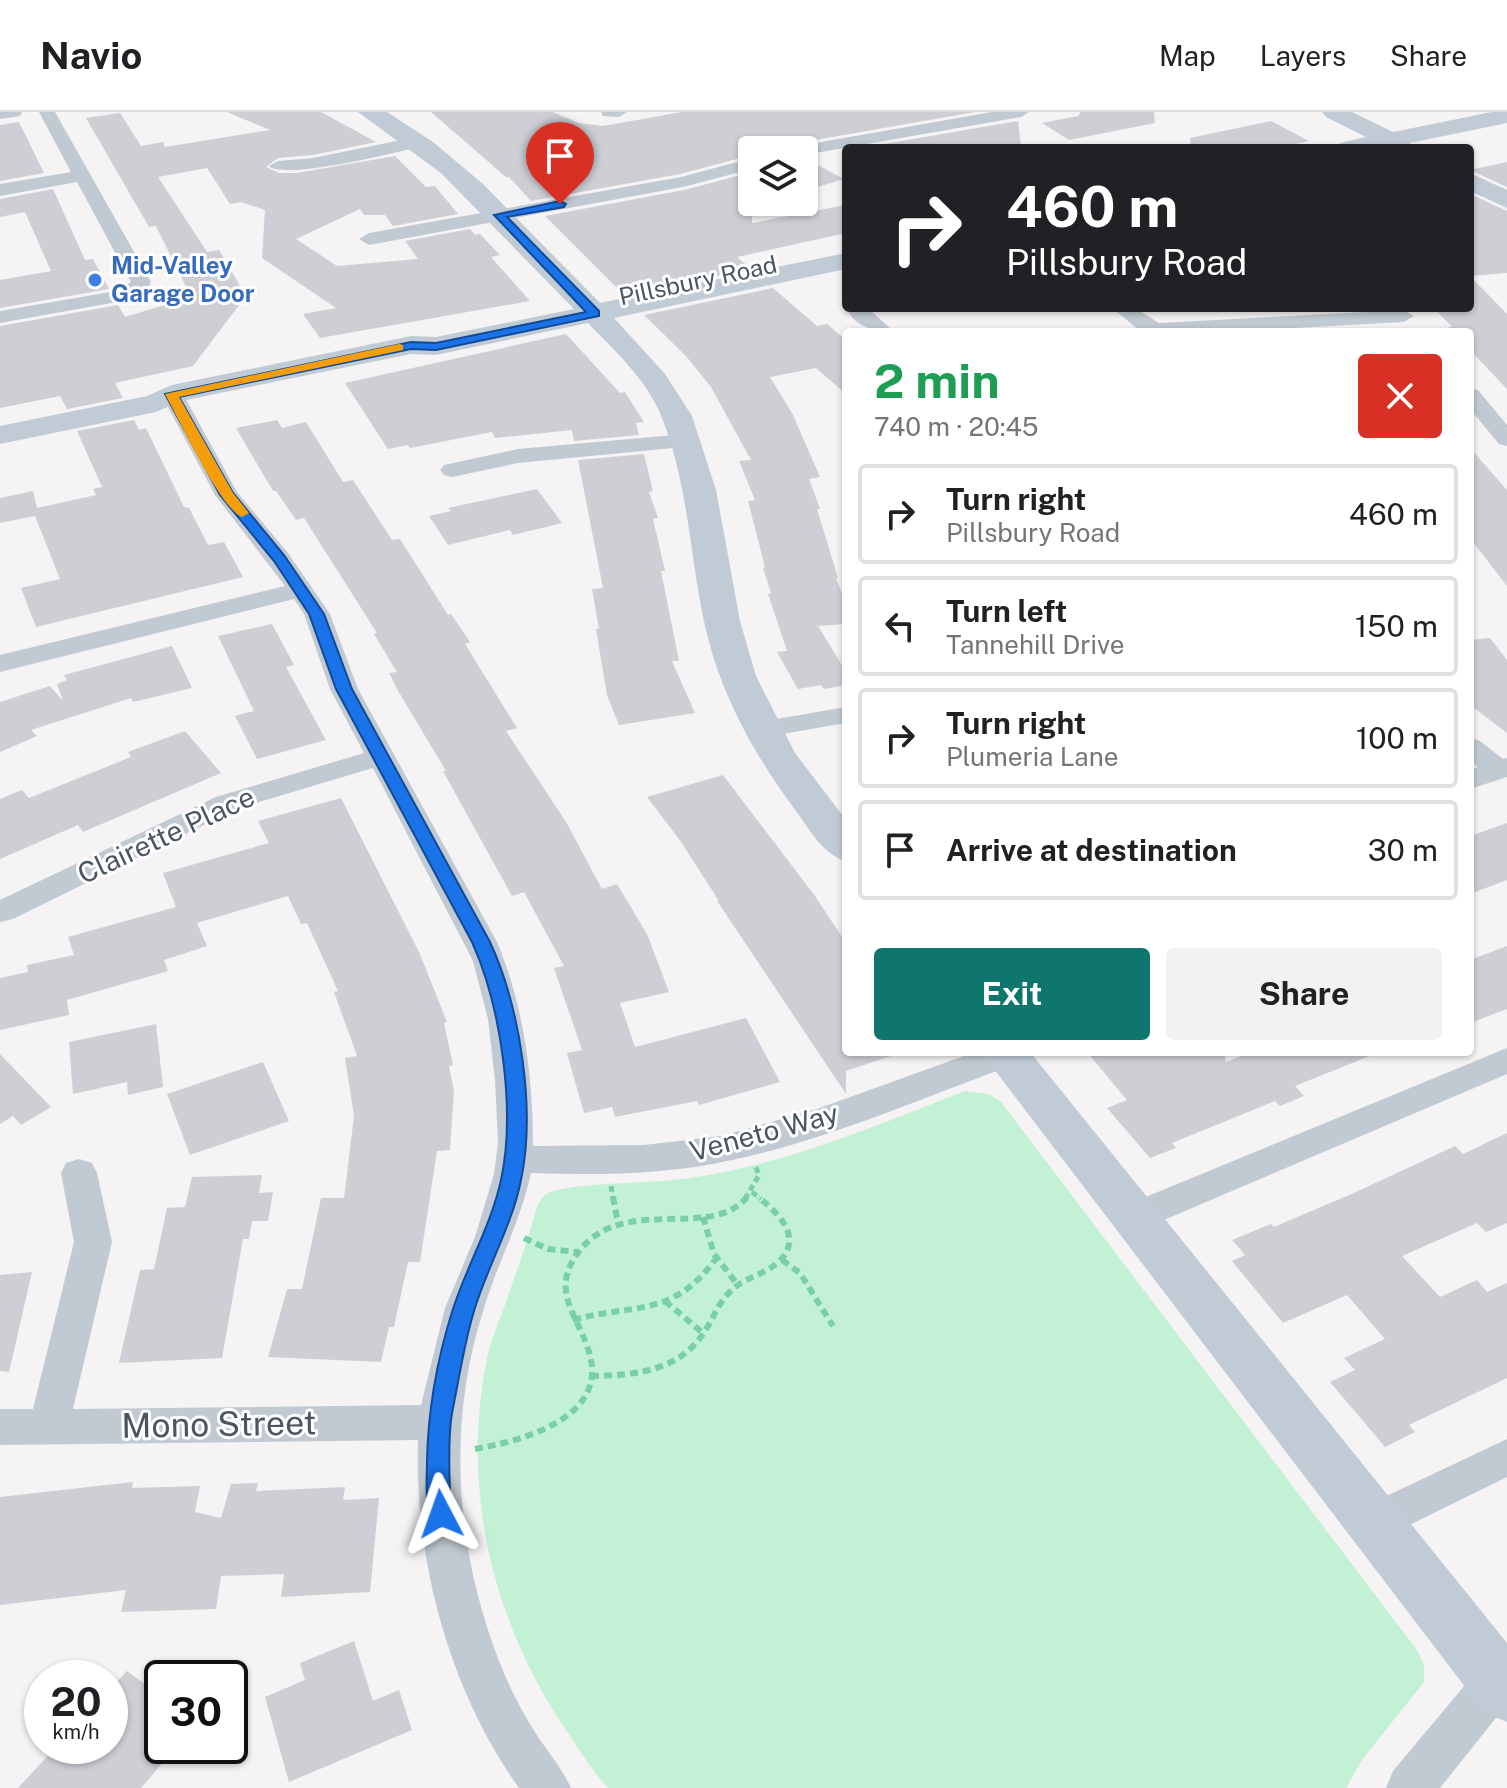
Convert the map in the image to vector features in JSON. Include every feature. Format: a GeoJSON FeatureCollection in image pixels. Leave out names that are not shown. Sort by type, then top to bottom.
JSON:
{"type":"FeatureCollection","features":[{"type":"Feature","properties":{"kind":"street"},"geometry":{"type":"LineString","coordinates":[[0,114],[14,112]]}},
{"type":"Feature","properties":{"kind":"street"},"geometry":{"type":"LineString","coordinates":[[0,317],[121,296],[139,288],[141,282],[47,112]]}},
{"type":"Feature","properties":{"kind":"street"},"geometry":{"type":"LineString","coordinates":[[370,112],[421,141],[499,215],[667,397],[686,441],[703,510],[727,645],[759,730],[781,765],[842,843]]}},
{"type":"Feature","properties":{"kind":"street"},"geometry":{"type":"LineString","coordinates":[[609,112],[619,112]]}},
{"type":"Feature","properties":{"kind":"street"},"geometry":{"type":"LineString","coordinates":[[818,148],[1021,112]]}},
{"type":"Feature","properties":{"kind":"street"},"geometry":{"type":"LineString","coordinates":[[1334,112],[1393,144]]}},
{"type":"Feature","properties":{"kind":"street"},"geometry":{"type":"LineString","coordinates":[[1404,144],[1507,116]]}},
{"type":"Feature","properties":{"kind":"street"},"geometry":{"type":"LineString","coordinates":[[1407,144],[1507,125]]}},
{"type":"Feature","properties":{"kind":"street"},"geometry":{"type":"LineString","coordinates":[[278,166],[313,163],[421,141]]}},
{"type":"Feature","properties":{"kind":"street"},"geometry":{"type":"LineString","coordinates":[[369,239],[683,182],[738,167]]}},
{"type":"Feature","properties":{"kind":"street"},"geometry":{"type":"LineString","coordinates":[[0,190],[82,176]]}},
{"type":"Feature","properties":{"kind":"street"},"geometry":{"type":"LineString","coordinates":[[1474,183],[1507,200]]}},
{"type":"Feature","properties":{"kind":"street","name":"Pillsbury Road"},"geometry":{"type":"LineString","coordinates":[[589,309],[842,252]]}},
{"type":"Feature","properties":{"kind":"street","name":"Pillsbury Road"},"geometry":{"type":"LineString","coordinates":[[0,422],[150,392],[172,394],[411,345],[428,337],[842,262]]}},
{"type":"Feature","properties":{"kind":"street"},"geometry":{"type":"LineString","coordinates":[[860,312],[879,328]]}},
{"type":"Feature","properties":{"kind":"street"},"geometry":{"type":"LineString","coordinates":[[1127,312],[1146,326],[1155,328]]}},
{"type":"Feature","properties":{"kind":"street"},"geometry":{"type":"LineString","coordinates":[[1184,328],[1406,319]]}},
{"type":"Feature","properties":{"kind":"street"},"geometry":{"type":"LineString","coordinates":[[172,394],[227,495],[317,614],[344,689],[497,977],[512,1057],[516,1145],[511,1181],[494,1234],[463,1311],[439,1435],[438,1492],[447,1558],[467,1634],[499,1710],[547,1788]]}},
{"type":"Feature","properties":{"kind":"street","name":"Pillsbury Road"},"geometry":{"type":"LineString","coordinates":[[0,435],[156,403],[172,394]]}},
{"type":"Feature","properties":{"kind":"street"},"geometry":{"type":"LineString","coordinates":[[1474,400],[1501,432]]}},
{"type":"Feature","properties":{"kind":"street"},"geometry":{"type":"LineString","coordinates":[[1474,428],[1501,432]]}},
{"type":"Feature","properties":{"kind":"street"},"geometry":{"type":"LineString","coordinates":[[452,470],[518,456],[686,441]]}},
{"type":"Feature","properties":{"kind":"street"},"geometry":{"type":"LineString","coordinates":[[0,664],[301,590]]}},
{"type":"Feature","properties":{"kind":"street"},"geometry":{"type":"LineString","coordinates":[[759,730],[842,716]]}},
{"type":"Feature","properties":{"kind":"street"},"geometry":{"type":"LineString","coordinates":[[1474,750],[1503,769]]}},
{"type":"Feature","properties":{"kind":"street","name":"Clairette Place"},"geometry":{"type":"LineString","coordinates":[[2,912],[226,803],[380,757]]}},
{"type":"Feature","properties":{"kind":"street"},"geometry":{"type":"LineString","coordinates":[[1474,779],[1503,769]]}},
{"type":"Feature","properties":{"kind":"street","name":"Veneto Way"},"geometry":{"type":"LineString","coordinates":[[514,1159],[606,1161],[660,1158],[745,1142],[996,1056]]}},
{"type":"Feature","properties":{"kind":"street"},"geometry":{"type":"LineString","coordinates":[[1007,1056],[1502,1687],[1410,1788]]}},
{"type":"Feature","properties":{"kind":"street"},"geometry":{"type":"LineString","coordinates":[[1132,1218],[1507,1060]]}},
{"type":"Feature","properties":{"kind":"street"},"geometry":{"type":"LineString","coordinates":[[49,1427],[93,1242],[79,1173]]}},
{"type":"Feature","properties":{"kind":"street","name":"Mono Street"},"geometry":{"type":"LineString","coordinates":[[0,1427],[439,1435]]}},
{"type":"Feature","properties":{"kind":"street"},"geometry":{"type":"LineString","coordinates":[[1374,1522],[1507,1457]]}},
{"type":"Feature","properties":{"kind":"path"},"geometry":{"type":"LineString","coordinates":[[439,1435],[471,1449],[533,1436],[555,1425],[575,1407],[585,1393],[591,1376],[591,1359],[586,1341],[573,1320],[564,1292],[568,1269],[577,1252],[601,1232],[618,1224],[726,1215],[738,1208],[752,1192],[759,1175],[745,1142]]}},
{"type":"Feature","properties":{"kind":"path"},"geometry":{"type":"LineString","coordinates":[[606,1161],[618,1224]]}},
{"type":"Feature","properties":{"kind":"path"},"geometry":{"type":"LineString","coordinates":[[591,1376],[650,1373],[673,1364],[691,1351],[724,1297],[737,1284],[782,1260],[789,1247],[790,1232],[785,1221],[752,1192]]}},
{"type":"Feature","properties":{"kind":"path"},"geometry":{"type":"LineString","coordinates":[[703,1217],[706,1239],[715,1260],[737,1284]]}},
{"type":"Feature","properties":{"kind":"path"},"geometry":{"type":"LineString","coordinates":[[494,1234],[524,1238],[548,1249],[577,1252]]}},
{"type":"Feature","properties":{"kind":"path"},"geometry":{"type":"LineString","coordinates":[[573,1320],[630,1312],[665,1301],[692,1286],[715,1260]]}},
{"type":"Feature","properties":{"kind":"path"},"geometry":{"type":"LineString","coordinates":[[782,1260],[800,1273],[833,1326]]}},
{"type":"Feature","properties":{"kind":"path"},"geometry":{"type":"LineString","coordinates":[[665,1301],[704,1334]]}},
{"type":"Feature","properties":{"kind":"green space"},"geometry":{"type":"Polygon","coordinates":[[[965,1091],[989,1094],[1001,1102],[1417,1650],[1424,1665],[1424,1682],[1362,1760],[1346,1788],[608,1788],[545,1696],[521,1651],[503,1604],[481,1506],[478,1455],[480,1405],[488,1354],[539,1203],[545,1195],[568,1188],[673,1180],[748,1167],[822,1145],[965,1091]]]}},
{"type":"Feature","properties":{"kind":"building"},"geometry":{"type":"Polygon","coordinates":[[[227,112],[321,112],[376,142],[313,155],[278,158],[266,167],[279,173],[297,173],[395,156],[426,187],[435,186],[458,214],[393,226],[385,215],[364,215],[360,209],[296,239],[337,266],[418,259],[405,241],[470,229],[475,235],[480,234],[500,255],[491,257],[530,301],[320,338],[303,314],[336,308],[262,258],[265,210],[241,202],[230,204],[207,168],[158,177],[207,252],[219,250],[246,296],[193,366],[115,383],[123,398],[67,409],[60,396],[0,408],[0,326],[118,305],[125,317],[191,297],[156,226],[149,227],[86,118],[120,113],[141,146],[163,142],[165,147],[270,130],[227,112]]]}},
{"type":"Feature","properties":{"kind":"building"},"geometry":{"type":"Polygon","coordinates":[[[431,112],[553,112],[578,123],[603,126],[682,112],[975,112],[818,140],[818,136],[738,136],[738,159],[680,174],[531,201],[431,112]]]}},
{"type":"Feature","properties":{"kind":"building"},"geometry":{"type":"Polygon","coordinates":[[[1081,112],[1154,112],[1155,123],[1069,140],[1042,123],[1078,116],[1081,112]]]}},
{"type":"Feature","properties":{"kind":"building"},"geometry":{"type":"Polygon","coordinates":[[[1018,121],[1021,144],[884,144],[1018,121]]]}},
{"type":"Feature","properties":{"kind":"building"},"geometry":{"type":"Polygon","coordinates":[[[1271,121],[1309,141],[1295,144],[1191,144],[1190,138],[1271,121]]]}},
{"type":"Feature","properties":{"kind":"building"},"geometry":{"type":"Polygon","coordinates":[[[19,122],[44,173],[0,181],[0,125],[19,122]]]}},
{"type":"Feature","properties":{"kind":"building"},"geometry":{"type":"Polygon","coordinates":[[[1507,162],[1507,187],[1474,172],[1474,169],[1507,162]]]}},
{"type":"Feature","properties":{"kind":"building"},"geometry":{"type":"Polygon","coordinates":[[[818,165],[842,178],[818,187],[818,165]]]}},
{"type":"Feature","properties":{"kind":"building"},"geometry":{"type":"Polygon","coordinates":[[[738,176],[738,216],[752,216],[752,223],[789,216],[818,216],[818,210],[842,206],[842,234],[737,257],[751,269],[624,295],[545,216],[684,190],[738,176]]]}},
{"type":"Feature","properties":{"kind":"building"},"geometry":{"type":"Polygon","coordinates":[[[53,189],[85,260],[93,259],[109,289],[0,308],[0,280],[51,271],[25,212],[0,217],[0,199],[53,189]]]}},
{"type":"Feature","properties":{"kind":"building"},"geometry":{"type":"Polygon","coordinates":[[[1474,196],[1507,211],[1507,273],[1474,276],[1474,196]]]}},
{"type":"Feature","properties":{"kind":"building"},"geometry":{"type":"Polygon","coordinates":[[[1474,280],[1507,314],[1507,389],[1474,354],[1474,328],[1448,327],[1452,327],[1438,312],[1474,312],[1474,280]]]}},
{"type":"Feature","properties":{"kind":"building"},"geometry":{"type":"Polygon","coordinates":[[[773,288],[817,326],[827,324],[842,337],[842,391],[816,368],[770,377],[793,415],[820,477],[809,479],[842,594],[842,624],[818,626],[842,665],[842,686],[798,689],[777,652],[787,651],[768,594],[771,593],[748,501],[755,500],[739,461],[751,460],[711,387],[686,356],[644,315],[773,288]]]}},
{"type":"Feature","properties":{"kind":"building"},"geometry":{"type":"Polygon","coordinates":[[[566,334],[620,393],[625,392],[644,422],[636,423],[639,435],[574,441],[572,430],[495,438],[492,432],[410,448],[408,445],[388,449],[345,383],[566,334]]]}},
{"type":"Feature","properties":{"kind":"building"},"geometry":{"type":"Polygon","coordinates":[[[134,420],[139,430],[146,428],[184,507],[189,508],[208,545],[224,542],[243,577],[36,627],[21,588],[60,579],[35,516],[0,523],[0,498],[33,491],[37,508],[96,495],[93,489],[102,487],[77,431],[134,420]]]}},
{"type":"Feature","properties":{"kind":"building"},"geometry":{"type":"Polygon","coordinates":[[[277,420],[282,428],[306,422],[343,482],[353,480],[392,540],[400,539],[448,615],[451,614],[470,642],[465,644],[517,728],[506,731],[566,822],[602,889],[617,884],[647,934],[669,992],[620,1003],[635,1047],[746,1018],[780,1082],[699,1105],[697,1101],[615,1117],[612,1107],[584,1113],[567,1053],[582,1050],[554,968],[564,966],[524,892],[512,896],[443,771],[446,771],[397,689],[389,673],[397,672],[374,634],[377,633],[304,518],[296,520],[273,491],[236,428],[277,420]]]}},
{"type":"Feature","properties":{"kind":"building"},"geometry":{"type":"Polygon","coordinates":[[[1474,453],[1507,490],[1507,586],[1474,543],[1474,453]]]}},
{"type":"Feature","properties":{"kind":"building"},"geometry":{"type":"Polygon","coordinates":[[[644,454],[653,491],[649,492],[658,518],[653,519],[665,571],[661,571],[679,661],[672,661],[695,713],[619,725],[607,695],[596,629],[599,629],[592,589],[603,588],[578,460],[644,454]]]}},
{"type":"Feature","properties":{"kind":"building"},"geometry":{"type":"Polygon","coordinates":[[[537,489],[562,523],[513,535],[510,530],[448,545],[429,516],[451,511],[448,508],[537,489]]]}},
{"type":"Feature","properties":{"kind":"building"},"geometry":{"type":"Polygon","coordinates":[[[272,624],[294,665],[286,667],[326,740],[257,759],[235,716],[254,711],[218,636],[272,624]]]}},
{"type":"Feature","properties":{"kind":"building"},"geometry":{"type":"Polygon","coordinates":[[[1490,638],[1507,660],[1507,733],[1474,708],[1474,640],[1490,638]]]}},
{"type":"Feature","properties":{"kind":"building"},"geometry":{"type":"Polygon","coordinates":[[[172,646],[192,688],[133,702],[131,698],[31,730],[37,736],[0,752],[0,702],[50,686],[63,701],[57,684],[67,680],[64,675],[172,646]]]}},
{"type":"Feature","properties":{"kind":"building"},"geometry":{"type":"Polygon","coordinates":[[[185,731],[221,773],[83,832],[78,825],[0,859],[0,799],[22,790],[29,798],[131,757],[128,752],[185,731]]]}},
{"type":"Feature","properties":{"kind":"building"},"geometry":{"type":"Polygon","coordinates":[[[723,775],[815,896],[842,937],[842,1056],[891,1056],[846,1071],[846,1094],[679,839],[647,797],[723,775]]]}},
{"type":"Feature","properties":{"kind":"building"},"geometry":{"type":"Polygon","coordinates":[[[341,798],[420,954],[447,1022],[444,1023],[453,1065],[449,1066],[454,1091],[450,1150],[437,1151],[420,1262],[408,1262],[394,1327],[389,1327],[381,1362],[268,1357],[287,1289],[302,1289],[321,1198],[344,1198],[354,1116],[345,1058],[357,1056],[334,992],[338,991],[307,923],[301,924],[288,896],[197,923],[207,946],[164,960],[168,971],[67,1000],[69,1015],[0,1030],[0,978],[28,972],[27,965],[74,955],[68,937],[176,907],[163,873],[269,843],[258,821],[341,798]]]}},
{"type":"Feature","properties":{"kind":"building"},"geometry":{"type":"Polygon","coordinates":[[[1507,823],[1507,880],[1474,892],[1474,835],[1507,823]]]}},
{"type":"Feature","properties":{"kind":"building"},"geometry":{"type":"Polygon","coordinates":[[[1507,946],[1507,1009],[1474,1021],[1474,958],[1507,946]]]}},
{"type":"Feature","properties":{"kind":"building"},"geometry":{"type":"Polygon","coordinates":[[[156,1024],[163,1087],[128,1095],[127,1082],[73,1094],[69,1042],[156,1024]]]}},
{"type":"Feature","properties":{"kind":"building"},"geometry":{"type":"Polygon","coordinates":[[[0,1054],[51,1107],[21,1125],[13,1116],[0,1124],[0,1054]]]}},
{"type":"Feature","properties":{"kind":"building"},"geometry":{"type":"Polygon","coordinates":[[[1090,1056],[1225,1056],[1226,1062],[1242,1056],[1370,1056],[1295,1086],[1304,1096],[1280,1106],[1275,1101],[1172,1143],[1176,1148],[1150,1158],[1107,1108],[1127,1100],[1090,1056]]]}},
{"type":"Feature","properties":{"kind":"building"},"geometry":{"type":"Polygon","coordinates":[[[263,1062],[289,1121],[190,1155],[167,1094],[263,1062]]]}},
{"type":"Feature","properties":{"kind":"building"},"geometry":{"type":"Polygon","coordinates":[[[1507,1133],[1507,1223],[1486,1232],[1477,1223],[1402,1256],[1440,1297],[1477,1280],[1487,1292],[1507,1283],[1507,1378],[1409,1425],[1415,1432],[1385,1447],[1330,1382],[1355,1370],[1344,1358],[1385,1339],[1347,1295],[1283,1323],[1232,1261],[1245,1255],[1232,1240],[1271,1224],[1274,1227],[1455,1146],[1463,1154],[1507,1133]]]}},
{"type":"Feature","properties":{"kind":"building"},"geometry":{"type":"Polygon","coordinates":[[[262,1175],[259,1193],[273,1192],[268,1221],[252,1221],[249,1239],[243,1239],[222,1358],[119,1363],[140,1270],[154,1269],[167,1208],[185,1207],[192,1177],[262,1175]]]}},
{"type":"Feature","properties":{"kind":"building"},"geometry":{"type":"Polygon","coordinates":[[[32,1272],[9,1372],[0,1371],[0,1275],[32,1272]]]}},
{"type":"Feature","properties":{"kind":"building"},"geometry":{"type":"Polygon","coordinates":[[[133,1482],[132,1488],[200,1486],[195,1512],[221,1518],[231,1484],[258,1483],[256,1491],[345,1487],[343,1500],[379,1498],[370,1592],[281,1597],[284,1574],[221,1576],[216,1609],[121,1612],[126,1590],[0,1605],[0,1497],[133,1482]]]}},
{"type":"Feature","properties":{"kind":"building"},"geometry":{"type":"Polygon","coordinates":[[[354,1641],[373,1701],[399,1690],[412,1730],[289,1782],[265,1697],[305,1680],[300,1663],[354,1641]]]}},
{"type":"Feature","properties":{"kind":"building"},"geometry":{"type":"Polygon","coordinates":[[[128,1672],[144,1684],[144,1764],[162,1764],[141,1788],[18,1788],[40,1764],[128,1764],[128,1672]]]}},
{"type":"Feature","properties":{"kind":"slow traffic"},"geometry":{"type":"LineString","coordinates":[[242,513],[227,495],[172,394],[399,348]]}},
{"type":"Feature","properties":{"kind":"place","name":"Mid-Valley Garage Door"},"geometry":{"type":"Point","coordinates":[95,280]}},
{"type":"Feature","properties":{"kind":"route"},"geometry":{"type":"LineString","coordinates":[[441,1514],[438,1492],[439,1422],[444,1395],[463,1311],[488,1253],[511,1181],[516,1145],[512,1057],[497,977],[344,689],[317,614],[279,558],[227,495],[172,394],[411,345],[436,346],[594,314],[499,215],[560,204]]}}]}
